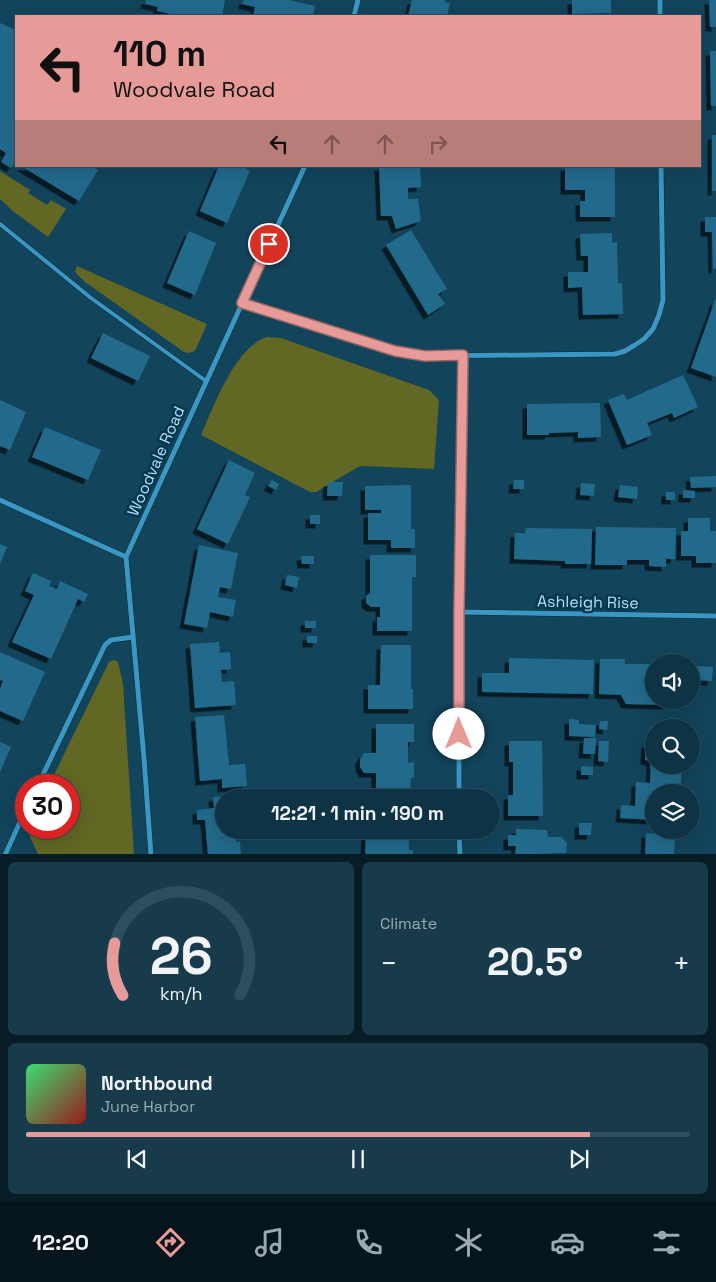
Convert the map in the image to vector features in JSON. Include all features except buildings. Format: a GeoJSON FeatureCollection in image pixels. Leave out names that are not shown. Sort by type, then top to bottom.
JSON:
{"type":"FeatureCollection","features":[{"type":"Feature","properties":{"kind":"street"},"geometry":{"type":"LineString","coordinates":[[354,15],[358,0]]}},
{"type":"Feature","properties":{"kind":"street"},"geometry":{"type":"LineString","coordinates":[[660,0],[660,15]]}},
{"type":"Feature","properties":{"kind":"street","name":"Woodvale Road"},"geometry":{"type":"LineString","coordinates":[[151,854],[126,557],[305,167]]}},
{"type":"Feature","properties":{"kind":"street"},"geometry":{"type":"LineString","coordinates":[[242,303],[395,351],[425,356],[615,354],[625,351],[644,339],[653,329],[662,300],[662,167]]}},
{"type":"Feature","properties":{"kind":"street"},"geometry":{"type":"LineString","coordinates":[[459,789],[459,612],[463,355]]}},
{"type":"Feature","properties":{"kind":"street"},"geometry":{"type":"LineString","coordinates":[[0,500],[126,557]]}},
{"type":"Feature","properties":{"kind":"street","name":"Ashleigh Rise"},"geometry":{"type":"LineString","coordinates":[[459,612],[716,616]]}},
{"type":"Feature","properties":{"kind":"street"},"geometry":{"type":"LineString","coordinates":[[43,774],[105,645],[111,640],[133,637]]}},
{"type":"Feature","properties":{"kind":"street"},"geometry":{"type":"LineString","coordinates":[[5,854],[15,833]]}},
{"type":"Feature","properties":{"kind":"street"},"geometry":{"type":"LineString","coordinates":[[459,839],[460,854]]}},
{"type":"Feature","properties":{"kind":"lane"},"geometry":{"type":"LineString","coordinates":[[0,224],[91,298],[206,381]]}},
{"type":"Feature","properties":{"kind":"green space"},"geometry":{"type":"Polygon","coordinates":[[[0,171],[30,190],[28,193],[47,205],[51,200],[66,209],[48,237],[14,212],[0,199],[0,171]]]}},
{"type":"Feature","properties":{"kind":"green space"},"geometry":{"type":"Polygon","coordinates":[[[77,266],[207,324],[195,351],[184,352],[85,282],[75,272],[77,266]]]}},
{"type":"Feature","properties":{"kind":"green space"},"geometry":{"type":"Polygon","coordinates":[[[267,337],[281,338],[429,390],[439,400],[434,469],[363,466],[358,467],[316,492],[310,492],[201,435],[219,394],[235,365],[245,352],[267,337]]]}},
{"type":"Feature","properties":{"kind":"green space"},"geometry":{"type":"Polygon","coordinates":[[[114,660],[118,662],[123,684],[134,854],[38,854],[31,839],[80,839],[80,774],[54,774],[109,662],[114,660]]]}},
{"type":"Feature","properties":{"kind":"route"},"geometry":{"type":"LineString","coordinates":[[269,244],[242,303],[395,351],[425,356],[463,355],[459,734]]}}]}
